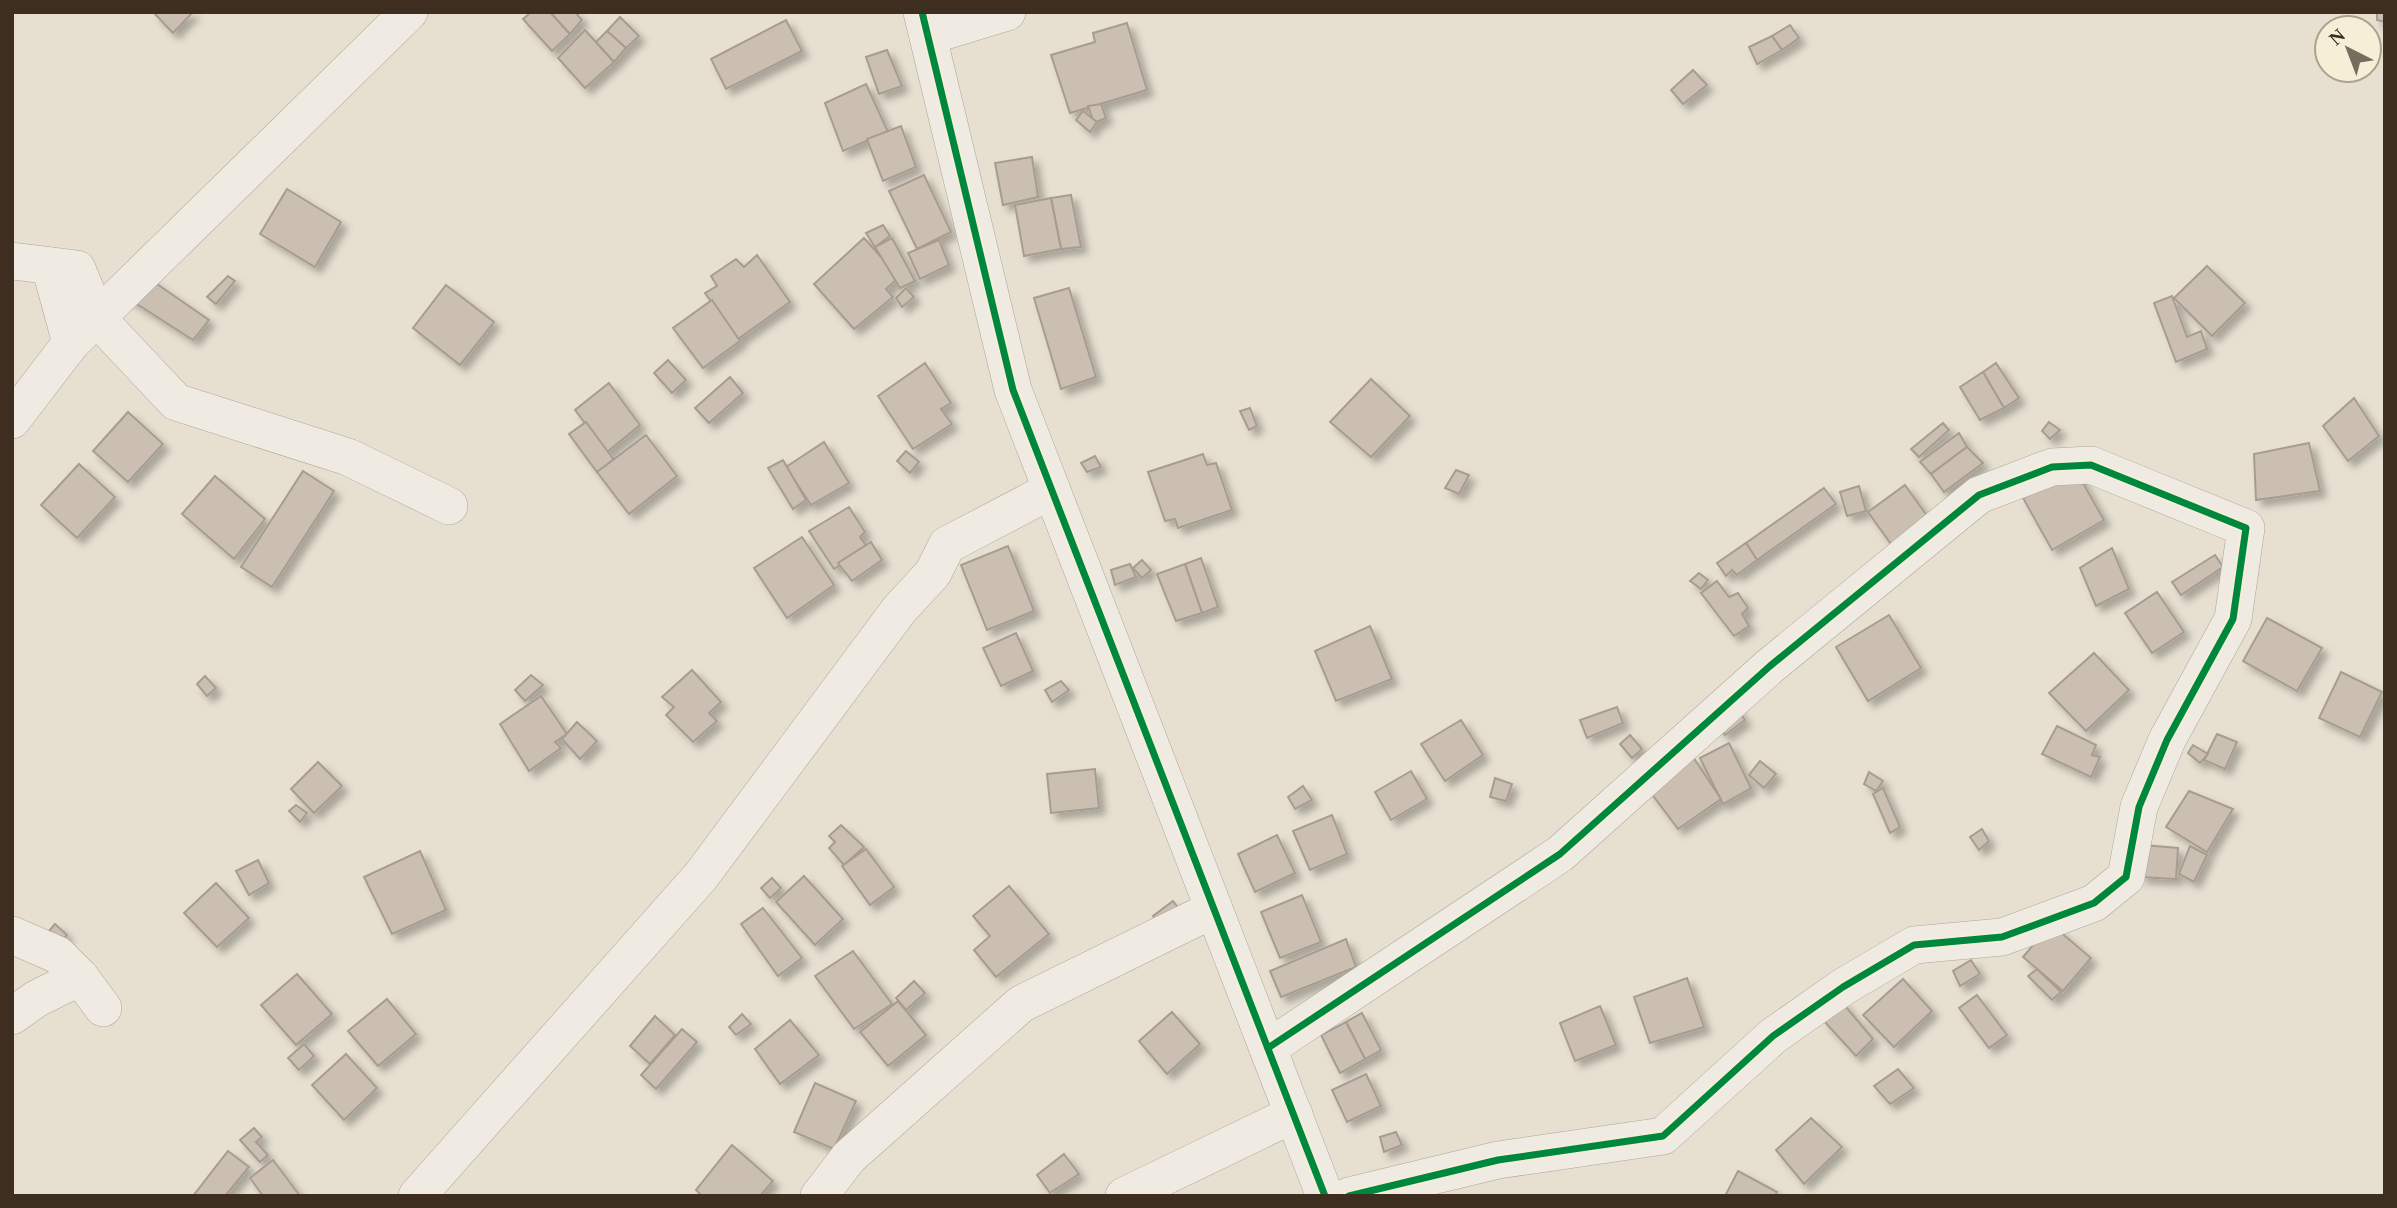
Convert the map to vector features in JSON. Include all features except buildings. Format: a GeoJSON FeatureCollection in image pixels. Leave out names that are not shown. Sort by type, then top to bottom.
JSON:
{"type":"FeatureCollection","features":[{"type":"Feature","properties":{"kind":"street"},"geometry":{"type":"LineString","coordinates":[[12,420],[71,343],[409,12]]}},
{"type":"Feature","properties":{"kind":"street"},"geometry":{"type":"LineString","coordinates":[[1007,12],[925,24],[1013,390],[1325,1196]]}},
{"type":"Feature","properties":{"kind":"street"},"geometry":{"type":"LineString","coordinates":[[12,261],[77,269],[97,318],[176,402],[348,457],[449,506]]}},
{"type":"Feature","properties":{"kind":"street"},"geometry":{"type":"LineString","coordinates":[[50,266],[71,343]]}},
{"type":"Feature","properties":{"kind":"street"},"geometry":{"type":"LineString","coordinates":[[1268,1048],[1560,854],[1769,666],[1979,495],[2052,467],[2091,465],[2246,528],[2233,619],[2162,751],[2139,807],[2126,877],[2094,903],[2002,937],[1914,945],[1843,987],[1773,1036],[1663,1136],[1498,1160],[1349,1196]]}},
{"type":"Feature","properties":{"kind":"street"},"geometry":{"type":"LineString","coordinates":[[418,1196],[701,876],[899,610],[933,573],[947,545],[1052,490]]}},
{"type":"Feature","properties":{"kind":"street"},"geometry":{"type":"LineString","coordinates":[[823,1193],[849,1157],[1021,1004],[1214,909]]}},
{"type":"Feature","properties":{"kind":"street"},"geometry":{"type":"LineString","coordinates":[[12,935],[58,955],[80,977],[103,1008]]}},
{"type":"Feature","properties":{"kind":"street"},"geometry":{"type":"LineString","coordinates":[[12,1016],[36,999],[80,977]]}},
{"type":"Feature","properties":{"kind":"street"},"geometry":{"type":"LineString","coordinates":[[1124,1196],[1294,1114]]}},
{"type":"Feature","properties":{"kind":"cycle path"},"geometry":{"type":"LineString","coordinates":[[922,12],[1013,390],[1325,1196]]}},
{"type":"Feature","properties":{"kind":"cycle path"},"geometry":{"type":"LineString","coordinates":[[1268,1048],[1560,854],[1770,666],[1979,495],[2052,467],[2091,465],[2246,528],[2233,619],[2167,740],[2139,807],[2126,877],[2094,903],[2002,937],[1914,945],[1843,987],[1773,1036],[1663,1136],[1498,1160],[1349,1196]]}}]}
